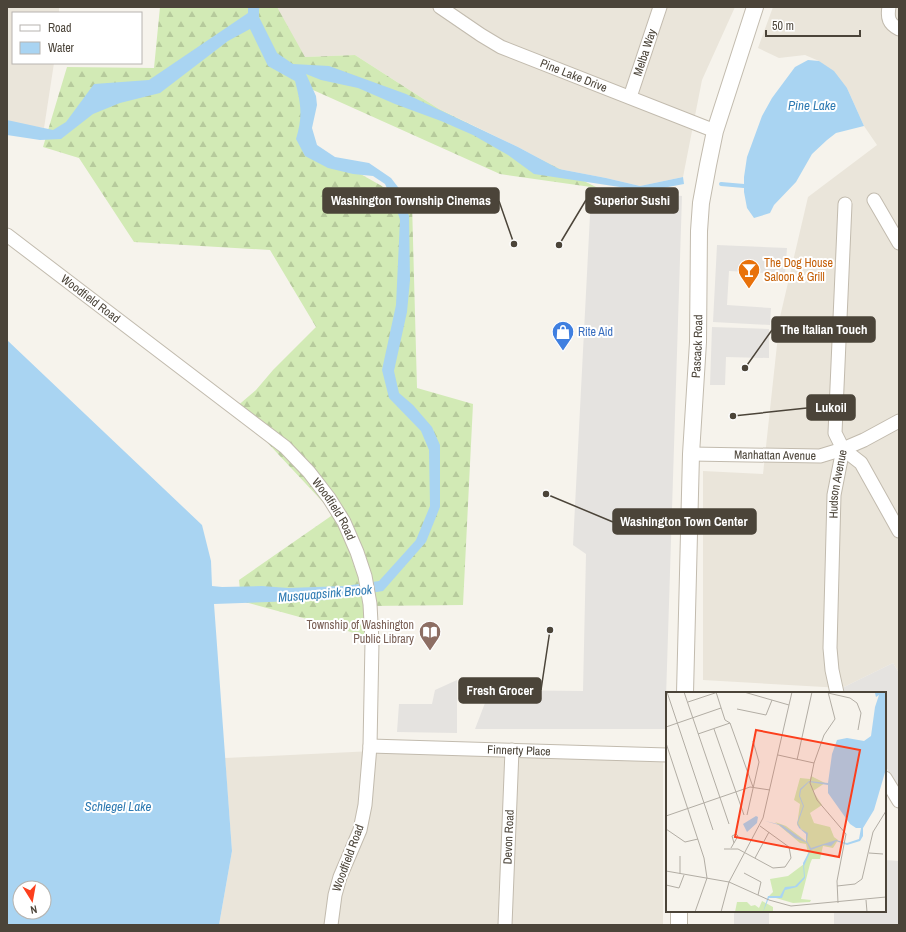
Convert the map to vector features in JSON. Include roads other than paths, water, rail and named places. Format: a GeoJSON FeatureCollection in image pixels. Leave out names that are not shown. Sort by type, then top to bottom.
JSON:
{"type":"FeatureCollection","features":[{"type":"Feature","properties":{"kind":"street","name":"Pine Lake Drive"},"geometry":{"type":"LineString","coordinates":[[440,7],[480,35],[501,46],[715,131]]}},
{"type":"Feature","properties":{"kind":"street","name":"Melba Way"},"geometry":{"type":"LineString","coordinates":[[630,97],[660,7]]}},
{"type":"Feature","properties":{"kind":"street","name":"Pascack Road"},"geometry":{"type":"LineString","coordinates":[[685,692],[691,454],[698,342],[699,231],[701,203],[715,131],[755,7]]}},
{"type":"Feature","properties":{"kind":"street"},"geometry":{"type":"LineString","coordinates":[[889,7],[888,19],[893,26],[899,29]]}},
{"type":"Feature","properties":{"kind":"street"},"geometry":{"type":"LineString","coordinates":[[874,200],[899,242]]}},
{"type":"Feature","properties":{"kind":"street","name":"Hudson Avenue"},"geometry":{"type":"LineString","coordinates":[[837,692],[832,670],[830,648],[834,495],[843,449],[835,433],[845,204]]}},
{"type":"Feature","properties":{"kind":"street","name":"Woodfield Road"},"geometry":{"type":"LineString","coordinates":[[7,235],[285,447],[310,472],[344,522],[357,552],[365,576],[369,598],[372,636],[370,746],[365,805],[360,830],[340,877],[335,895],[331,925]]}},
{"type":"Feature","properties":{"kind":"street","name":"Manhattan Avenue"},"geometry":{"type":"LineString","coordinates":[[691,454],[820,456],[843,449],[864,440],[899,421]]}},
{"type":"Feature","properties":{"kind":"street"},"geometry":{"type":"LineString","coordinates":[[843,449],[861,463],[899,531]]}},
{"type":"Feature","properties":{"kind":"street","name":"Finnerty Place"},"geometry":{"type":"LineString","coordinates":[[370,746],[666,755]]}},
{"type":"Feature","properties":{"kind":"street","name":"Devon Road"},"geometry":{"type":"LineString","coordinates":[[505,925],[512,750]]}},
{"type":"Feature","properties":{"kind":"street"},"geometry":{"type":"LineString","coordinates":[[886,780],[899,801]]}},
{"type":"Feature","properties":{"kind":"street"},"geometry":{"type":"LineString","coordinates":[[679,912],[679,925]]}},
{"type":"Feature","properties":{"kind":"water","name":"Schlegel Lake"},"geometry":{"type":"Polygon","coordinates":[[[248,7],[260,7],[259,17],[277,53],[293,64],[329,66],[406,94],[518,147],[559,169],[640,186],[683,177],[684,184],[652,190],[633,189],[534,174],[508,155],[473,135],[358,88],[321,80],[306,74],[316,96],[317,105],[312,128],[317,145],[335,157],[369,163],[391,178],[401,191],[409,216],[410,280],[407,312],[394,371],[399,393],[413,405],[432,427],[440,445],[440,507],[426,542],[383,591],[326,600],[214,604],[232,851],[219,925],[7,925],[7,340],[202,525],[211,561],[212,586],[262,586],[288,588],[345,586],[379,581],[416,540],[430,506],[429,450],[421,431],[389,398],[382,370],[396,305],[400,220],[397,210],[385,184],[373,176],[353,174],[328,168],[305,156],[296,139],[300,123],[300,110],[299,97],[295,81],[268,66],[250,29],[228,41],[160,93],[120,103],[93,114],[61,139],[40,140],[7,135],[7,120],[53,130],[66,122],[94,84],[149,80],[248,13],[248,7]]]}},
{"type":"Feature","properties":{"kind":"water","name":"Pine Lake"},"geometry":{"type":"Polygon","coordinates":[[[808,60],[819,61],[834,71],[847,88],[864,126],[836,133],[827,140],[812,154],[796,182],[774,205],[770,213],[754,218],[747,208],[744,192],[744,177],[747,157],[762,116],[772,98],[795,67],[808,60]]]}},
{"type":"Feature","properties":{"kind":"waterway"},"geometry":{"type":"LineString","coordinates":[[721,184],[744,186]]}},
{"type":"Feature","properties":{"kind":"place","name":"Washington Township Cinemas"},"geometry":{"type":"Point","coordinates":[514,244]}},
{"type":"Feature","properties":{"kind":"place","name":"Superior Sushi"},"geometry":{"type":"Point","coordinates":[559,245]}},
{"type":"Feature","properties":{"kind":"place","name":"The Dog House Saloon & Grill"},"geometry":{"type":"Point","coordinates":[749,290]}},
{"type":"Feature","properties":{"kind":"place","name":"Rite Aid"},"geometry":{"type":"Point","coordinates":[563,352]}},
{"type":"Feature","properties":{"kind":"place","name":"The Italian Touch"},"geometry":{"type":"Point","coordinates":[745,368]}},
{"type":"Feature","properties":{"kind":"place","name":"Lukoil"},"geometry":{"type":"Point","coordinates":[733,416]}},
{"type":"Feature","properties":{"kind":"place","name":"Washington Town Center"},"geometry":{"type":"Point","coordinates":[546,494]}},
{"type":"Feature","properties":{"kind":"place","name":"Fresh Grocer"},"geometry":{"type":"Point","coordinates":[550,630]}},
{"type":"Feature","properties":{"kind":"place","name":"Township of Washington Public Library"},"geometry":{"type":"Point","coordinates":[430,652]}},
{"type":"Feature","properties":{"kind":"water label","name":"Musquapsink Brook"},"geometry":{"type":"Point","coordinates":[325,593]}}]}
